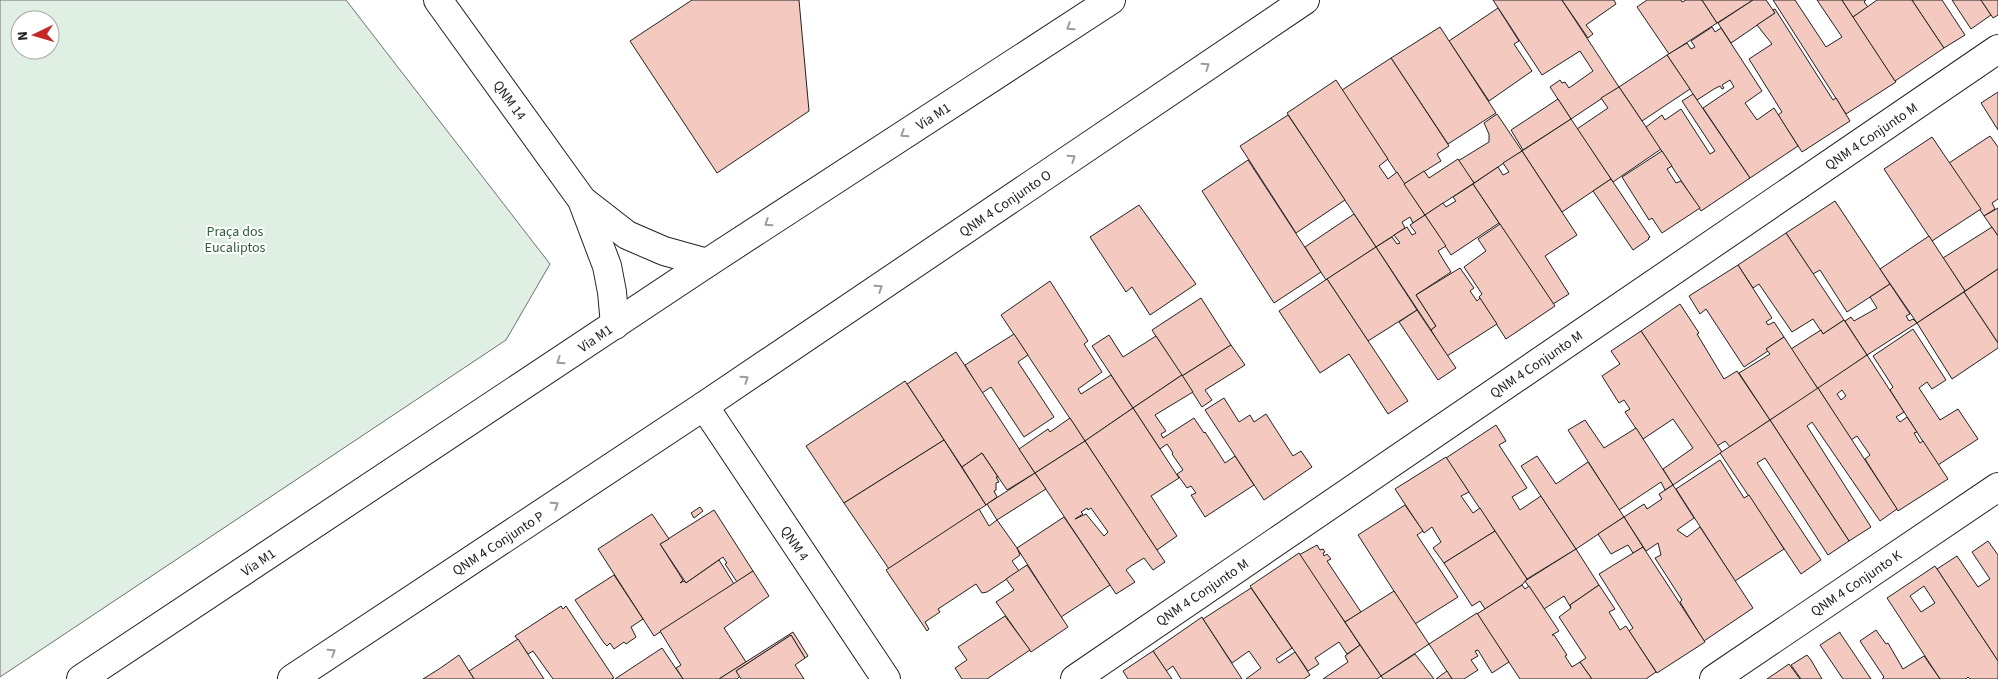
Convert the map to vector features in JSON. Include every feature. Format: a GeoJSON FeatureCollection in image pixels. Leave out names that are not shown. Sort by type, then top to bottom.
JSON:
{"type":"FeatureCollection","features":[{"type":"Feature","properties":{"kind":"main road","name":"QNM 14"},"geometry":{"type":"LineString","coordinates":[[438,0],[582,200],[607,266],[612,292],[614,325]]}},
{"type":"Feature","properties":{"kind":"main road","name":"Via M1"},"geometry":{"type":"LineString","coordinates":[[84,678],[707,263],[1111,0]]}},
{"type":"Feature","properties":{"kind":"main road","name":"QNM 4 Conjunto O"},"geometry":{"type":"LineString","coordinates":[[704,406],[1304,0]]}},
{"type":"Feature","properties":{"kind":"main road","name":"QNM 4 Conjunto M"},"geometry":{"type":"LineString","coordinates":[[1075,679],[1998,49]]}},
{"type":"Feature","properties":{"kind":"main road","name":"QNM 14"},"geometry":{"type":"LineString","coordinates":[[582,200],[627,235],[664,251],[707,263]]}},
{"type":"Feature","properties":{"kind":"main road","name":"QNM 4 Conjunto P"},"geometry":{"type":"LineString","coordinates":[[292,679],[704,406]]}},
{"type":"Feature","properties":{"kind":"main road","name":"QNM 4"},"geometry":{"type":"LineString","coordinates":[[704,406],[886,679]]}},
{"type":"Feature","properties":{"kind":"main road","name":"QNM 4 Conjunto K"},"geometry":{"type":"LineString","coordinates":[[1714,679],[1998,487]]}},
{"type":"Feature","properties":{"kind":"green space","name":"Praça dos Eucaliptos"},"geometry":{"type":"Polygon","coordinates":[[[0,0],[346,0],[550,264],[506,340],[0,677],[0,0]]]}},
{"type":"Feature","properties":{"kind":"building"},"geometry":{"type":"Polygon","coordinates":[[[692,0],[799,0],[809,111],[717,173],[630,41],[692,0]]]}},
{"type":"Feature","properties":{"kind":"building"},"geometry":{"type":"Polygon","coordinates":[[[1493,0],[1562,0],[1619,87],[1571,119],[1550,87],[1560,80],[1562,83],[1565,82],[1569,88],[1593,71],[1580,51],[1542,75],[1493,0]]]}},
{"type":"Feature","properties":{"kind":"building"},"geometry":{"type":"Polygon","coordinates":[[[1562,0],[1614,0],[1616,4],[1586,25],[1593,34],[1588,38],[1562,0]]]}},
{"type":"Feature","properties":{"kind":"building"},"geometry":{"type":"Polygon","coordinates":[[[1647,0],[1681,0],[1682,2],[1686,0],[1702,0],[1717,23],[1669,54],[1637,7],[1647,0]]]}},
{"type":"Feature","properties":{"kind":"building"},"geometry":{"type":"Polygon","coordinates":[[[1702,0],[1753,0],[1717,23],[1702,0]]]}},
{"type":"Feature","properties":{"kind":"building"},"geometry":{"type":"Polygon","coordinates":[[[1753,0],[1766,0],[1775,13],[1731,43],[1718,23],[1753,0]]]}},
{"type":"Feature","properties":{"kind":"building"},"geometry":{"type":"Polygon","coordinates":[[[1773,0],[1795,0],[1826,47],[1842,37],[1817,0],[1842,0],[1896,82],[1846,114],[1773,0]]]}},
{"type":"Feature","properties":{"kind":"building"},"geometry":{"type":"Polygon","coordinates":[[[1842,0],[1866,0],[1864,2],[1868,7],[1853,17],[1842,0]]]}},
{"type":"Feature","properties":{"kind":"building"},"geometry":{"type":"Polygon","coordinates":[[[1877,0],[1912,0],[1944,48],[1895,81],[1853,17],[1877,0]]]}},
{"type":"Feature","properties":{"kind":"building"},"geometry":{"type":"Polygon","coordinates":[[[1912,0],[1942,0],[1965,35],[1944,48],[1912,0]]]}},
{"type":"Feature","properties":{"kind":"building"},"geometry":{"type":"Polygon","coordinates":[[[1952,0],[1981,0],[1991,15],[1971,29],[1952,0]]]}},
{"type":"Feature","properties":{"kind":"building"},"geometry":{"type":"Polygon","coordinates":[[[1981,0],[1998,0],[1998,15],[1993,18],[1981,0]]]}},
{"type":"Feature","properties":{"kind":"building"},"geometry":{"type":"Polygon","coordinates":[[[1498,8],[1519,41],[1514,44],[1532,71],[1489,101],[1449,41],[1498,8]]]}},
{"type":"Feature","properties":{"kind":"building"},"geometry":{"type":"Polygon","coordinates":[[[1775,9],[1833,100],[1836,98],[1850,121],[1802,152],[1778,115],[1782,112],[1749,59],[1772,44],[1757,25],[1775,13],[1773,10],[1775,9]]]}},
{"type":"Feature","properties":{"kind":"building"},"geometry":{"type":"Polygon","coordinates":[[[1440,27],[1496,113],[1448,144],[1391,58],[1440,27]]]}},
{"type":"Feature","properties":{"kind":"building"},"geometry":{"type":"Polygon","coordinates":[[[1712,27],[1715,32],[1721,28],[1762,91],[1745,103],[1757,120],[1774,108],[1798,146],[1750,178],[1703,108],[1734,87],[1730,80],[1722,85],[1724,88],[1722,89],[1720,86],[1697,100],[1667,55],[1687,43],[1691,49],[1695,47],[1691,41],[1712,27]]]}},
{"type":"Feature","properties":{"kind":"building"},"geometry":{"type":"Polygon","coordinates":[[[1667,55],[1690,89],[1642,121],[1619,87],[1667,55]]]}},
{"type":"Feature","properties":{"kind":"building"},"geometry":{"type":"Polygon","coordinates":[[[1391,58],[1449,146],[1437,154],[1441,161],[1404,184],[1342,90],[1391,58]]]}},
{"type":"Feature","properties":{"kind":"building"},"geometry":{"type":"Polygon","coordinates":[[[1336,80],[1388,159],[1379,166],[1388,179],[1397,172],[1425,215],[1413,223],[1410,217],[1402,222],[1405,228],[1376,247],[1287,113],[1336,80]]]}},
{"type":"Feature","properties":{"kind":"building"},"geometry":{"type":"Polygon","coordinates":[[[1619,87],[1661,149],[1613,182],[1577,129],[1608,108],[1601,98],[1619,87]]]}},
{"type":"Feature","properties":{"kind":"building"},"geometry":{"type":"Polygon","coordinates":[[[1998,92],[1998,130],[1981,103],[1998,92]]]}},
{"type":"Feature","properties":{"kind":"building"},"geometry":{"type":"Polygon","coordinates":[[[1693,94],[1750,178],[1701,211],[1646,127],[1662,115],[1665,120],[1681,109],[1710,154],[1715,151],[1682,101],[1693,94]]]}},
{"type":"Feature","properties":{"kind":"building"},"geometry":{"type":"Polygon","coordinates":[[[1558,99],[1571,119],[1523,150],[1511,130],[1558,99]]]}},
{"type":"Feature","properties":{"kind":"building"},"geometry":{"type":"Polygon","coordinates":[[[1497,114],[1522,151],[1474,183],[1458,161],[1489,142],[1489,134],[1484,123],[1497,114]]]}},
{"type":"Feature","properties":{"kind":"building"},"geometry":{"type":"Polygon","coordinates":[[[1288,115],[1345,200],[1296,233],[1240,146],[1288,115]]]}},
{"type":"Feature","properties":{"kind":"building"},"geometry":{"type":"Polygon","coordinates":[[[1571,119],[1611,179],[1562,212],[1522,151],[1571,119]]]}},
{"type":"Feature","properties":{"kind":"building"},"geometry":{"type":"Polygon","coordinates":[[[1990,136],[1998,147],[1998,199],[1992,203],[1995,209],[1984,216],[1949,163],[1990,136]]]}},
{"type":"Feature","properties":{"kind":"building"},"geometry":{"type":"Polygon","coordinates":[[[1932,137],[1981,209],[1932,241],[1884,169],[1932,137]]]}},
{"type":"Feature","properties":{"kind":"building"},"geometry":{"type":"Polygon","coordinates":[[[1522,151],[1577,235],[1545,256],[1569,294],[1553,304],[1473,184],[1498,167],[1503,175],[1509,172],[1503,163],[1522,151]]]}},
{"type":"Feature","properties":{"kind":"building"},"geometry":{"type":"Polygon","coordinates":[[[1662,151],[1672,166],[1667,169],[1676,183],[1681,181],[1700,208],[1662,233],[1652,218],[1649,220],[1622,177],[1662,151]]]}},
{"type":"Feature","properties":{"kind":"building"},"geometry":{"type":"Polygon","coordinates":[[[1458,159],[1474,183],[1425,215],[1404,184],[1424,171],[1429,178],[1458,159]]]}},
{"type":"Feature","properties":{"kind":"building"},"geometry":{"type":"Polygon","coordinates":[[[1248,160],[1321,272],[1274,303],[1202,191],[1248,160]]]}},
{"type":"Feature","properties":{"kind":"building"},"geometry":{"type":"Polygon","coordinates":[[[1611,179],[1650,237],[1633,250],[1593,191],[1611,179]]]}},
{"type":"Feature","properties":{"kind":"building"},"geometry":{"type":"Polygon","coordinates":[[[1473,184],[1499,223],[1451,255],[1425,215],[1443,203],[1446,207],[1456,201],[1453,197],[1473,184]]]}},
{"type":"Feature","properties":{"kind":"building"},"geometry":{"type":"Polygon","coordinates":[[[1835,201],[1890,284],[1847,312],[1820,270],[1813,274],[1786,233],[1835,201]]]}},
{"type":"Feature","properties":{"kind":"building"},"geometry":{"type":"Polygon","coordinates":[[[1139,205],[1196,284],[1150,315],[1132,287],[1126,292],[1090,237],[1139,205]]]}},
{"type":"Feature","properties":{"kind":"building"},"geometry":{"type":"Polygon","coordinates":[[[1998,208],[1998,236],[1984,216],[1998,208]]]}},
{"type":"Feature","properties":{"kind":"building"},"geometry":{"type":"Polygon","coordinates":[[[1354,214],[1376,247],[1326,280],[1305,247],[1354,214]]]}},
{"type":"Feature","properties":{"kind":"building"},"geometry":{"type":"Polygon","coordinates":[[[1425,215],[1446,246],[1438,251],[1451,272],[1416,295],[1436,326],[1431,330],[1376,247],[1392,237],[1397,244],[1400,243],[1394,235],[1407,227],[1412,235],[1416,233],[1410,225],[1425,215]]]}},
{"type":"Feature","properties":{"kind":"building"},"geometry":{"type":"Polygon","coordinates":[[[1500,224],[1555,306],[1506,339],[1479,297],[1482,294],[1464,267],[1486,251],[1478,239],[1500,224]]]}},
{"type":"Feature","properties":{"kind":"building"},"geometry":{"type":"Polygon","coordinates":[[[1992,227],[1998,236],[1998,269],[1965,291],[1943,258],[1992,227]]]}},
{"type":"Feature","properties":{"kind":"building"},"geometry":{"type":"Polygon","coordinates":[[[1786,233],[1844,320],[1823,334],[1813,319],[1792,332],[1759,284],[1753,288],[1738,265],[1786,233]]]}},
{"type":"Feature","properties":{"kind":"building"},"geometry":{"type":"Polygon","coordinates":[[[1929,236],[1965,291],[1917,323],[1880,269],[1929,236]]]}},
{"type":"Feature","properties":{"kind":"building"},"geometry":{"type":"Polygon","coordinates":[[[1376,247],[1417,310],[1368,341],[1327,279],[1376,247]]]}},
{"type":"Feature","properties":{"kind":"building"},"geometry":{"type":"Polygon","coordinates":[[[1738,265],[1772,318],[1766,322],[1768,325],[1774,322],[1784,337],[1766,349],[1768,351],[1744,367],[1706,309],[1700,314],[1689,296],[1738,265]]]}},
{"type":"Feature","properties":{"kind":"building"},"geometry":{"type":"Polygon","coordinates":[[[1460,268],[1474,288],[1470,291],[1477,301],[1480,298],[1497,324],[1447,356],[1431,330],[1436,326],[1416,295],[1460,268]]]}},
{"type":"Feature","properties":{"kind":"building"},"geometry":{"type":"Polygon","coordinates":[[[1998,269],[1998,343],[1964,292],[1998,269]]]}},
{"type":"Feature","properties":{"kind":"building"},"geometry":{"type":"Polygon","coordinates":[[[1327,279],[1408,401],[1388,414],[1349,354],[1320,373],[1279,311],[1327,279]]]}},
{"type":"Feature","properties":{"kind":"building"},"geometry":{"type":"Polygon","coordinates":[[[1050,281],[1088,341],[1084,344],[1102,372],[1078,389],[1081,394],[1111,375],[1133,408],[1085,441],[1001,315],[1050,281]]]}},
{"type":"Feature","properties":{"kind":"building"},"geometry":{"type":"Polygon","coordinates":[[[1890,284],[1910,314],[1906,316],[1909,321],[1913,319],[1917,323],[1867,355],[1845,321],[1851,317],[1854,321],[1877,308],[1870,297],[1890,284]]]}},
{"type":"Feature","properties":{"kind":"building"},"geometry":{"type":"Polygon","coordinates":[[[1964,292],[1998,343],[1998,348],[1952,379],[1917,323],[1964,292]]]}},
{"type":"Feature","properties":{"kind":"building"},"geometry":{"type":"Polygon","coordinates":[[[1201,298],[1231,345],[1182,376],[1152,330],[1201,298]]]}},
{"type":"Feature","properties":{"kind":"building"},"geometry":{"type":"Polygon","coordinates":[[[1680,304],[1699,333],[1697,334],[1724,379],[1737,371],[1770,420],[1730,447],[1725,441],[1717,446],[1641,331],[1680,304]]]}},
{"type":"Feature","properties":{"kind":"building"},"geometry":{"type":"Polygon","coordinates":[[[1417,310],[1456,368],[1438,380],[1399,322],[1417,310]]]}},
{"type":"Feature","properties":{"kind":"building"},"geometry":{"type":"Polygon","coordinates":[[[1844,320],[1867,355],[1818,389],[1791,349],[1821,330],[1823,334],[1844,320]]]}},
{"type":"Feature","properties":{"kind":"building"},"geometry":{"type":"Polygon","coordinates":[[[1913,329],[1946,380],[1932,389],[1927,382],[1919,388],[1940,420],[1958,409],[1978,439],[1938,465],[1890,390],[1893,387],[1873,356],[1913,329]]]}},
{"type":"Feature","properties":{"kind":"building"},"geometry":{"type":"Polygon","coordinates":[[[1641,331],[1722,452],[1673,485],[1663,469],[1693,448],[1673,419],[1643,439],[1625,412],[1630,409],[1624,400],[1619,403],[1602,376],[1620,364],[1611,351],[1641,331]]]}},
{"type":"Feature","properties":{"kind":"building"},"geometry":{"type":"Polygon","coordinates":[[[1014,334],[1028,355],[1018,362],[1054,417],[1024,437],[991,387],[982,393],[965,365],[1014,334]]]}},
{"type":"Feature","properties":{"kind":"building"},"geometry":{"type":"Polygon","coordinates":[[[1109,335],[1123,357],[1156,336],[1182,375],[1133,408],[1092,346],[1109,335]]]}},
{"type":"Feature","properties":{"kind":"building"},"geometry":{"type":"Polygon","coordinates":[[[1784,337],[1818,389],[1770,420],[1739,373],[1770,354],[1766,349],[1784,337]]]}},
{"type":"Feature","properties":{"kind":"building"},"geometry":{"type":"Polygon","coordinates":[[[1231,345],[1245,365],[1205,390],[1212,400],[1202,407],[1182,376],[1231,345]]]}},
{"type":"Feature","properties":{"kind":"building"},"geometry":{"type":"Polygon","coordinates":[[[956,352],[1035,473],[1007,490],[982,453],[962,467],[907,384],[956,352]]]}},
{"type":"Feature","properties":{"kind":"building"},"geometry":{"type":"Polygon","coordinates":[[[1867,355],[1904,412],[1896,417],[1900,422],[1907,417],[1917,432],[1914,433],[1920,443],[1923,441],[1948,479],[1898,511],[1865,459],[1870,455],[1857,436],[1851,440],[1818,388],[1867,355]],[[1842,390],[1837,394],[1841,400],[1846,396],[1842,390]]]}},
{"type":"Feature","properties":{"kind":"building"},"geometry":{"type":"Polygon","coordinates":[[[1182,375],[1193,392],[1155,415],[1166,431],[1161,434],[1163,438],[1194,418],[1225,463],[1235,456],[1254,485],[1205,517],[1191,495],[1196,493],[1191,486],[1187,488],[1177,474],[1183,470],[1173,453],[1167,444],[1160,449],[1133,408],[1182,375]]]}},
{"type":"Feature","properties":{"kind":"building"},"geometry":{"type":"Polygon","coordinates":[[[905,381],[944,440],[844,503],[806,446],[905,381]]]}},
{"type":"Feature","properties":{"kind":"building"},"geometry":{"type":"Polygon","coordinates":[[[1818,388],[1897,509],[1880,521],[1812,422],[1807,426],[1871,527],[1849,541],[1770,420],[1818,388]]]}},
{"type":"Feature","properties":{"kind":"building"},"geometry":{"type":"Polygon","coordinates":[[[1224,398],[1239,422],[1250,415],[1254,422],[1266,414],[1293,456],[1301,451],[1312,467],[1264,500],[1205,410],[1224,398]]]}},
{"type":"Feature","properties":{"kind":"building"},"geometry":{"type":"Polygon","coordinates":[[[1133,408],[1179,478],[1151,496],[1177,536],[1157,550],[1085,441],[1133,408]]]}},
{"type":"Feature","properties":{"kind":"building"},"geometry":{"type":"Polygon","coordinates":[[[1070,418],[1085,441],[1035,473],[1019,449],[1048,429],[1050,432],[1070,418]]]}},
{"type":"Feature","properties":{"kind":"building"},"geometry":{"type":"Polygon","coordinates":[[[1585,420],[1604,448],[1636,428],[1673,485],[1665,490],[1661,482],[1619,510],[1568,430],[1585,420]]]}},
{"type":"Feature","properties":{"kind":"building"},"geometry":{"type":"Polygon","coordinates":[[[1770,420],[1849,541],[1828,555],[1765,458],[1757,463],[1821,560],[1801,574],[1720,453],[1770,420]]]}},
{"type":"Feature","properties":{"kind":"building"},"geometry":{"type":"Polygon","coordinates":[[[1496,425],[1506,441],[1499,445],[1527,488],[1512,497],[1520,510],[1541,496],[1576,549],[1527,579],[1446,458],[1496,425]]]}},
{"type":"Feature","properties":{"kind":"building"},"geometry":{"type":"Polygon","coordinates":[[[944,440],[986,505],[889,569],[844,503],[944,440]]]}},
{"type":"Feature","properties":{"kind":"building"},"geometry":{"type":"Polygon","coordinates":[[[1085,441],[1165,562],[1153,570],[1144,558],[1131,566],[1126,570],[1135,582],[1116,594],[1035,473],[1085,441]],[[1087,508],[1081,512],[1083,514],[1075,519],[1086,514],[1104,536],[1108,532],[1091,508],[1088,510],[1087,508]]]}},
{"type":"Feature","properties":{"kind":"building"},"geometry":{"type":"Polygon","coordinates":[[[982,453],[998,477],[996,477],[999,482],[996,483],[996,490],[994,491],[997,497],[986,505],[962,467],[982,453]]]}},
{"type":"Feature","properties":{"kind":"building"},"geometry":{"type":"Polygon","coordinates":[[[1537,456],[1556,484],[1588,462],[1624,517],[1576,549],[1521,466],[1537,456]]]}},
{"type":"Feature","properties":{"kind":"building"},"geometry":{"type":"Polygon","coordinates":[[[1446,457],[1469,492],[1461,496],[1473,513],[1480,508],[1495,531],[1444,563],[1433,548],[1441,542],[1432,527],[1424,533],[1395,489],[1446,457]]]}},
{"type":"Feature","properties":{"kind":"building"},"geometry":{"type":"Polygon","coordinates":[[[1720,460],[1744,498],[1749,495],[1784,549],[1735,581],[1676,489],[1720,460]]]}},
{"type":"Feature","properties":{"kind":"building"},"geometry":{"type":"Polygon","coordinates":[[[1035,473],[1046,489],[997,520],[987,504],[1035,473]]]}},
{"type":"Feature","properties":{"kind":"building"},"geometry":{"type":"Polygon","coordinates":[[[1673,485],[1694,518],[1677,530],[1687,537],[1700,527],[1753,608],[1704,641],[1680,602],[1682,600],[1655,558],[1661,555],[1658,543],[1646,551],[1624,517],[1644,504],[1647,509],[1662,499],[1659,494],[1673,485]]]}},
{"type":"Feature","properties":{"kind":"building"},"geometry":{"type":"Polygon","coordinates":[[[1405,505],[1423,531],[1417,535],[1458,597],[1415,624],[1358,535],[1405,505]]]}},
{"type":"Feature","properties":{"kind":"building"},"geometry":{"type":"Polygon","coordinates":[[[700,507],[703,511],[694,518],[691,513],[700,507]]]}},
{"type":"Feature","properties":{"kind":"building"},"geometry":{"type":"Polygon","coordinates":[[[979,509],[989,526],[997,520],[1017,548],[1020,555],[1012,561],[1019,571],[987,592],[982,593],[976,584],[938,609],[940,612],[925,622],[929,629],[927,631],[886,570],[979,509]]]}},
{"type":"Feature","properties":{"kind":"building"},"geometry":{"type":"Polygon","coordinates":[[[714,510],[753,571],[737,582],[725,564],[727,563],[723,557],[686,583],[660,544],[714,510]]]}},
{"type":"Feature","properties":{"kind":"building"},"geometry":{"type":"Polygon","coordinates":[[[652,514],[669,539],[660,544],[683,580],[680,583],[684,581],[686,583],[719,560],[734,584],[654,636],[598,549],[652,514]]]}},
{"type":"Feature","properties":{"kind":"building"},"geometry":{"type":"Polygon","coordinates":[[[1064,517],[1110,585],[1061,617],[1017,548],[1064,517]]]}},
{"type":"Feature","properties":{"kind":"building"},"geometry":{"type":"Polygon","coordinates":[[[1624,517],[1643,547],[1633,553],[1628,545],[1611,554],[1598,534],[1624,517]]]}},
{"type":"Feature","properties":{"kind":"building"},"geometry":{"type":"Polygon","coordinates":[[[1495,531],[1527,579],[1522,585],[1485,609],[1480,601],[1472,606],[1444,563],[1495,531]]]}},
{"type":"Feature","properties":{"kind":"building"},"geometry":{"type":"Polygon","coordinates":[[[1988,541],[1998,555],[1998,661],[1937,569],[1957,556],[1978,587],[1990,579],[1972,552],[1988,541]]]}},
{"type":"Feature","properties":{"kind":"building"},"geometry":{"type":"Polygon","coordinates":[[[1317,545],[1320,550],[1323,549],[1325,552],[1323,553],[1324,556],[1327,554],[1331,559],[1327,561],[1361,612],[1345,622],[1299,555],[1317,545]]]}},
{"type":"Feature","properties":{"kind":"building"},"geometry":{"type":"Polygon","coordinates":[[[1643,547],[1705,642],[1657,673],[1629,631],[1633,628],[1599,574],[1643,547]]]}},
{"type":"Feature","properties":{"kind":"building"},"geometry":{"type":"Polygon","coordinates":[[[1576,549],[1599,585],[1570,605],[1571,608],[1564,596],[1544,609],[1525,581],[1576,549]]]}},
{"type":"Feature","properties":{"kind":"building"},"geometry":{"type":"Polygon","coordinates":[[[1299,553],[1360,645],[1347,654],[1339,642],[1315,658],[1319,664],[1308,671],[1250,586],[1299,553]]]}},
{"type":"Feature","properties":{"kind":"building"},"geometry":{"type":"Polygon","coordinates":[[[1027,565],[1068,627],[1031,652],[996,602],[1014,590],[1006,579],[1027,565]]]}},
{"type":"Feature","properties":{"kind":"building"},"geometry":{"type":"Polygon","coordinates":[[[1935,566],[1998,661],[1998,679],[1970,679],[1968,677],[1966,679],[1940,679],[1887,598],[1935,566]],[[1924,586],[1910,596],[1921,612],[1935,603],[1924,586]]]}},
{"type":"Feature","properties":{"kind":"building"},"geometry":{"type":"Polygon","coordinates":[[[753,571],[769,596],[724,628],[746,662],[719,679],[683,679],[676,668],[681,665],[660,631],[753,571]]]}},
{"type":"Feature","properties":{"kind":"building"},"geometry":{"type":"Polygon","coordinates":[[[614,575],[643,619],[631,627],[636,637],[614,649],[610,643],[607,646],[604,643],[575,600],[614,575]]]}},
{"type":"Feature","properties":{"kind":"building"},"geometry":{"type":"Polygon","coordinates":[[[1522,585],[1525,589],[1529,586],[1559,631],[1552,635],[1554,635],[1567,655],[1565,656],[1572,667],[1580,662],[1592,679],[1520,679],[1477,614],[1522,585]]]}},
{"type":"Feature","properties":{"kind":"building"},"geometry":{"type":"Polygon","coordinates":[[[1599,585],[1615,609],[1609,612],[1620,630],[1626,626],[1656,672],[1646,679],[1592,679],[1580,662],[1586,658],[1559,617],[1571,608],[1570,605],[1599,585]]]}},
{"type":"Feature","properties":{"kind":"building"},"geometry":{"type":"Polygon","coordinates":[[[1251,588],[1292,648],[1276,659],[1279,663],[1295,652],[1310,675],[1304,679],[1246,679],[1261,668],[1249,651],[1232,663],[1203,619],[1251,588]]]}},
{"type":"Feature","properties":{"kind":"building"},"geometry":{"type":"Polygon","coordinates":[[[1394,591],[1429,644],[1381,676],[1345,622],[1394,591]]]}},
{"type":"Feature","properties":{"kind":"building"},"geometry":{"type":"Polygon","coordinates":[[[561,606],[563,609],[566,606],[614,678],[553,679],[533,651],[528,654],[515,636],[561,606]]]}},
{"type":"Feature","properties":{"kind":"building"},"geometry":{"type":"Polygon","coordinates":[[[1477,613],[1509,662],[1492,673],[1478,650],[1475,651],[1478,656],[1471,660],[1478,670],[1464,679],[1452,679],[1429,644],[1477,613]]]}},
{"type":"Feature","properties":{"kind":"building"},"geometry":{"type":"Polygon","coordinates":[[[1005,616],[1030,650],[987,679],[962,679],[955,668],[967,660],[958,647],[1005,616]]]}},
{"type":"Feature","properties":{"kind":"building"},"geometry":{"type":"Polygon","coordinates":[[[1202,617],[1242,679],[1181,679],[1173,666],[1166,671],[1153,651],[1202,617]]]}},
{"type":"Feature","properties":{"kind":"building"},"geometry":{"type":"Polygon","coordinates":[[[1876,630],[1886,644],[1888,643],[1903,669],[1924,656],[1940,679],[1882,679],[1884,677],[1860,641],[1876,630]]]}},
{"type":"Feature","properties":{"kind":"building"},"geometry":{"type":"Polygon","coordinates":[[[793,632],[808,656],[805,658],[791,635],[736,671],[740,676],[737,679],[719,679],[793,632]]]}},
{"type":"Feature","properties":{"kind":"building"},"geometry":{"type":"Polygon","coordinates":[[[1840,632],[1871,679],[1843,679],[1820,645],[1840,632]]]}},
{"type":"Feature","properties":{"kind":"building"},"geometry":{"type":"Polygon","coordinates":[[[791,635],[805,658],[795,665],[804,679],[741,679],[736,671],[791,635]]]}},
{"type":"Feature","properties":{"kind":"building"},"geometry":{"type":"Polygon","coordinates":[[[518,639],[544,679],[474,679],[469,671],[518,639]]]}},
{"type":"Feature","properties":{"kind":"building"},"geometry":{"type":"Polygon","coordinates":[[[1360,645],[1381,676],[1377,679],[1323,679],[1348,662],[1345,656],[1360,645]]]}},
{"type":"Feature","properties":{"kind":"building"},"geometry":{"type":"Polygon","coordinates":[[[662,648],[683,679],[615,679],[662,648]]]}},
{"type":"Feature","properties":{"kind":"building"},"geometry":{"type":"Polygon","coordinates":[[[1153,651],[1172,679],[1128,679],[1123,671],[1153,651]]]}},
{"type":"Feature","properties":{"kind":"building"},"geometry":{"type":"Polygon","coordinates":[[[1415,654],[1434,679],[1383,679],[1381,676],[1415,654]]]}},
{"type":"Feature","properties":{"kind":"building"},"geometry":{"type":"Polygon","coordinates":[[[459,655],[474,679],[423,679],[439,669],[459,655]]]}},
{"type":"Feature","properties":{"kind":"building"},"geometry":{"type":"Polygon","coordinates":[[[1807,655],[1822,679],[1801,679],[1791,665],[1807,655]]]}},
{"type":"Feature","properties":{"kind":"building"},"geometry":{"type":"Polygon","coordinates":[[[1789,664],[1800,679],[1767,679],[1789,664]]]}},
{"type":"Feature","properties":{"kind":"building"},"geometry":{"type":"Polygon","coordinates":[[[1447,671],[1452,679],[1436,679],[1447,671]]]}}]}
